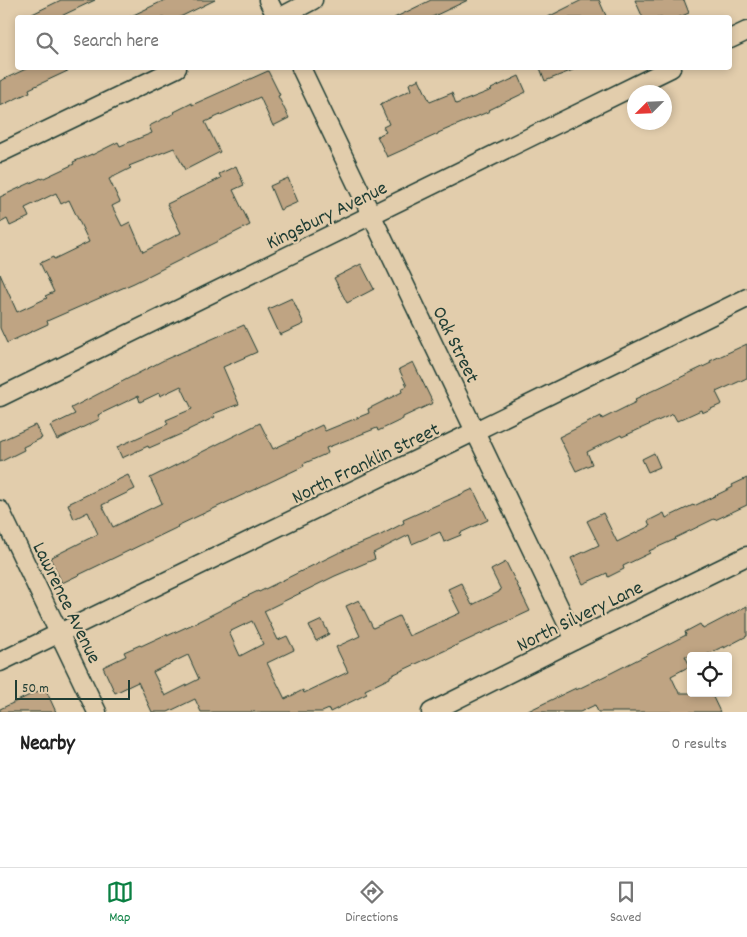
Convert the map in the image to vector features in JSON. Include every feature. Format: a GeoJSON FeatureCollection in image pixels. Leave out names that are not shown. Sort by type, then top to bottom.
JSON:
{"type":"FeatureCollection","features":[{"type":"Feature","properties":{"kind":"street"},"geometry":{"type":"LineString","coordinates":[[268,0],[276,15]]}},
{"type":"Feature","properties":{"kind":"street"},"geometry":{"type":"LineString","coordinates":[[284,15],[313,0]]}},
{"type":"Feature","properties":{"kind":"street"},"geometry":{"type":"LineString","coordinates":[[732,38],[747,31]]}},
{"type":"Feature","properties":{"kind":"street"},"geometry":{"type":"LineString","coordinates":[[0,153],[173,70]]}},
{"type":"Feature","properties":{"kind":"street","name":"Oak Street"},"geometry":{"type":"LineString","coordinates":[[302,70],[575,640]]}},
{"type":"Feature","properties":{"kind":"street","name":"Kingsbury Avenue"},"geometry":{"type":"LineString","coordinates":[[0,397],[668,70]]}},
{"type":"Feature","properties":{"kind":"street","name":"North Franklin Street"},"geometry":{"type":"LineString","coordinates":[[0,662],[747,298]]}},
{"type":"Feature","properties":{"kind":"street","name":"Lawrence Avenue"},"geometry":{"type":"LineString","coordinates":[[0,510],[97,712]]}},
{"type":"Feature","properties":{"kind":"street","name":"North Silvery Lane"},"geometry":{"type":"LineString","coordinates":[[431,712],[747,556]]}},
{"type":"Feature","properties":{"kind":"building"},"geometry":{"type":"Polygon","coordinates":[[[61,0],[95,0],[63,15],[30,15],[61,0]]]}},
{"type":"Feature","properties":{"kind":"building"},"geometry":{"type":"Polygon","coordinates":[[[165,0],[215,0],[184,15],[133,15],[165,0]]]}},
{"type":"Feature","properties":{"kind":"building"},"geometry":{"type":"Polygon","coordinates":[[[431,0],[468,0],[436,15],[400,15],[431,0]]]}},
{"type":"Feature","properties":{"kind":"building"},"geometry":{"type":"Polygon","coordinates":[[[582,0],[599,0],[606,15],[552,15],[582,0]]]}},
{"type":"Feature","properties":{"kind":"building"},"geometry":{"type":"Polygon","coordinates":[[[635,0],[684,0],[689,13],[684,15],[642,15],[635,0]]]}},
{"type":"Feature","properties":{"kind":"building"},"geometry":{"type":"Polygon","coordinates":[[[24,70],[70,70],[29,89],[30,92],[0,106],[0,81],[24,70]]]}},
{"type":"Feature","properties":{"kind":"building"},"geometry":{"type":"Polygon","coordinates":[[[541,70],[573,70],[545,81],[541,70]]]}},
{"type":"Feature","properties":{"kind":"building"},"geometry":{"type":"Polygon","coordinates":[[[268,71],[289,118],[273,126],[260,97],[205,122],[220,152],[185,170],[174,148],[129,166],[131,168],[109,179],[120,202],[112,206],[122,226],[130,222],[143,252],[181,233],[167,204],[221,178],[219,174],[236,166],[244,185],[233,190],[250,225],[134,283],[47,321],[48,324],[7,343],[0,328],[0,274],[17,312],[47,298],[45,296],[54,292],[40,263],[53,257],[54,259],[89,242],[69,200],[61,204],[56,193],[25,208],[29,217],[10,226],[7,219],[0,223],[0,197],[118,142],[120,146],[152,133],[149,126],[174,112],[268,71]]]}},
{"type":"Feature","properties":{"kind":"building"},"geometry":{"type":"Polygon","coordinates":[[[519,76],[526,92],[490,111],[387,157],[377,136],[386,132],[383,127],[389,124],[380,104],[411,90],[409,84],[419,79],[430,102],[452,93],[456,104],[492,90],[519,76]]]}},
{"type":"Feature","properties":{"kind":"building"},"geometry":{"type":"Polygon","coordinates":[[[288,178],[298,202],[280,210],[270,186],[288,178]]]}},
{"type":"Feature","properties":{"kind":"building"},"geometry":{"type":"Polygon","coordinates":[[[361,264],[374,289],[347,303],[334,278],[361,264]]]}},
{"type":"Feature","properties":{"kind":"building"},"geometry":{"type":"Polygon","coordinates":[[[292,298],[304,324],[280,335],[268,309],[292,298]]]}},
{"type":"Feature","properties":{"kind":"building"},"geometry":{"type":"Polygon","coordinates":[[[244,325],[257,352],[223,367],[239,404],[213,414],[215,417],[188,431],[122,458],[117,447],[168,424],[166,420],[192,409],[181,386],[160,396],[159,393],[140,402],[138,396],[98,415],[100,419],[57,440],[50,426],[75,414],[71,408],[164,360],[244,325]]]}},
{"type":"Feature","properties":{"kind":"building"},"geometry":{"type":"Polygon","coordinates":[[[747,344],[747,378],[716,392],[722,404],[702,413],[701,410],[677,421],[673,414],[622,437],[621,435],[587,452],[592,464],[576,471],[559,437],[601,416],[602,419],[636,402],[635,399],[747,344]]]}},
{"type":"Feature","properties":{"kind":"building"},"geometry":{"type":"Polygon","coordinates":[[[413,362],[433,403],[378,431],[377,428],[326,448],[328,453],[303,464],[304,466],[62,583],[50,558],[98,534],[88,512],[74,519],[68,504],[128,475],[135,489],[102,505],[113,527],[162,503],[150,478],[260,423],[273,449],[322,425],[325,431],[369,413],[368,409],[402,392],[401,389],[407,386],[399,369],[413,362]]]}},
{"type":"Feature","properties":{"kind":"building"},"geometry":{"type":"Polygon","coordinates":[[[35,425],[42,438],[23,447],[24,450],[0,462],[0,441],[35,425]]]}},
{"type":"Feature","properties":{"kind":"building"},"geometry":{"type":"Polygon","coordinates":[[[654,453],[660,467],[648,472],[642,459],[654,453]]]}},
{"type":"Feature","properties":{"kind":"building"},"geometry":{"type":"Polygon","coordinates":[[[747,478],[747,505],[649,551],[650,553],[623,566],[624,569],[608,577],[607,573],[583,584],[571,558],[599,545],[587,521],[603,513],[617,542],[650,526],[648,521],[664,513],[666,518],[733,487],[732,485],[747,478]]]}},
{"type":"Feature","properties":{"kind":"building"},"geometry":{"type":"Polygon","coordinates":[[[473,489],[488,520],[444,542],[440,532],[412,544],[409,535],[373,553],[375,559],[335,576],[264,611],[278,640],[287,636],[294,650],[267,663],[285,699],[303,690],[304,693],[348,672],[336,647],[360,636],[346,606],[359,600],[373,628],[399,616],[409,636],[460,613],[448,589],[461,583],[472,605],[499,592],[501,590],[491,570],[506,562],[530,611],[390,676],[390,678],[365,690],[367,694],[330,712],[329,709],[322,712],[201,712],[195,699],[168,712],[152,712],[138,682],[115,693],[103,667],[126,656],[124,652],[167,634],[167,636],[340,552],[379,536],[404,523],[403,520],[473,489]],[[252,621],[229,632],[240,656],[263,644],[252,621]],[[188,655],[153,672],[165,696],[199,679],[188,655]]]}},
{"type":"Feature","properties":{"kind":"building"},"geometry":{"type":"Polygon","coordinates":[[[747,606],[747,636],[712,652],[687,652],[687,656],[685,656],[687,668],[671,676],[679,693],[687,693],[687,697],[713,697],[720,712],[598,712],[595,705],[580,712],[526,712],[611,673],[686,635],[685,632],[700,624],[703,629],[747,606]]]}},
{"type":"Feature","properties":{"kind":"building"},"geometry":{"type":"Polygon","coordinates":[[[322,620],[329,634],[316,641],[309,626],[322,620]]]}},
{"type":"Feature","properties":{"kind":"building"},"geometry":{"type":"Polygon","coordinates":[[[45,688],[56,712],[0,712],[0,709],[45,688]]]}}]}
